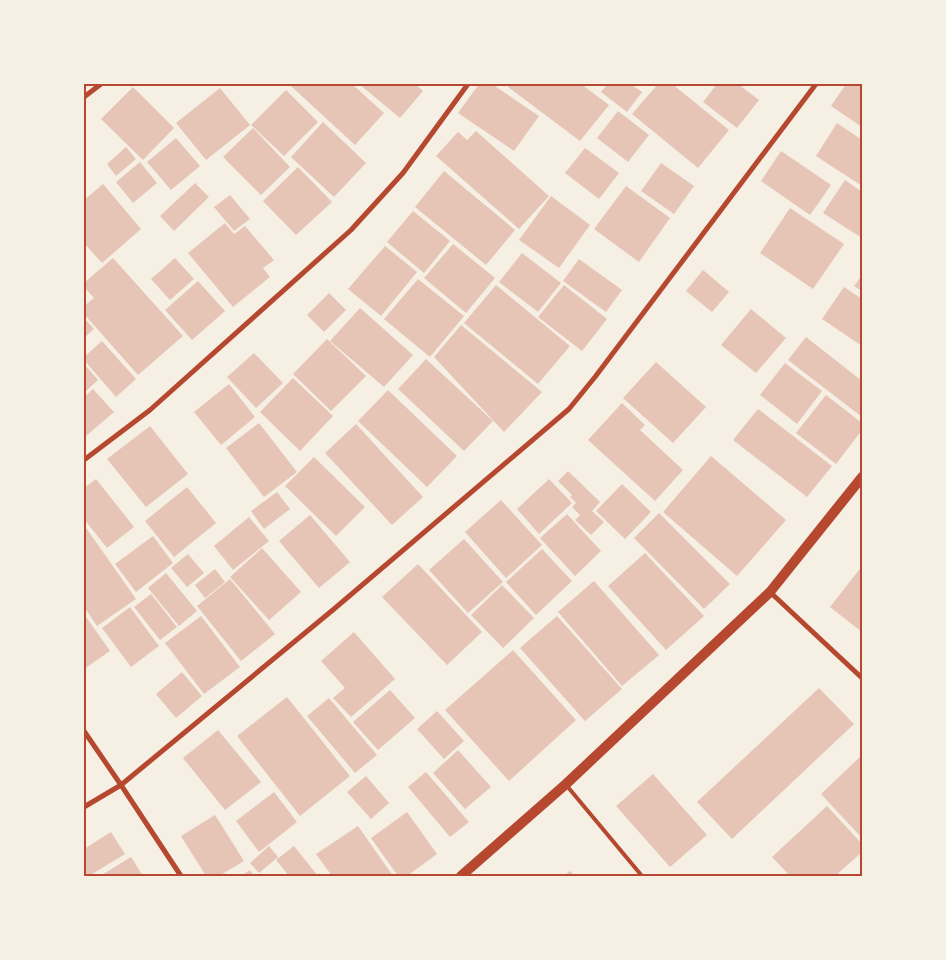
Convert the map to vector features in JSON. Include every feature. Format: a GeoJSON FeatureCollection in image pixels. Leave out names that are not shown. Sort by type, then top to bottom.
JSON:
{"type":"FeatureCollection","features":[{"type":"Feature","properties":{"kind":"main road"},"geometry":{"type":"LineString","coordinates":[[460,876],[566,784],[770,592],[862,477]]}},
{"type":"Feature","properties":{"kind":"street"},"geometry":{"type":"LineString","coordinates":[[84,97],[101,84]]}},
{"type":"Feature","properties":{"kind":"street"},"geometry":{"type":"LineString","coordinates":[[84,460],[150,410],[351,230],[403,173],[468,84]]}},
{"type":"Feature","properties":{"kind":"street"},"geometry":{"type":"LineString","coordinates":[[84,807],[121,785],[326,616],[569,409],[816,84]]}},
{"type":"Feature","properties":{"kind":"street"},"geometry":{"type":"LineString","coordinates":[[770,592],[862,678]]}},
{"type":"Feature","properties":{"kind":"street"},"geometry":{"type":"LineString","coordinates":[[84,731],[181,876]]}},
{"type":"Feature","properties":{"kind":"lane"},"geometry":{"type":"LineString","coordinates":[[566,784],[642,876]]}},
{"type":"Feature","properties":{"kind":"building"},"geometry":{"type":"Polygon","coordinates":[[[294,84],[352,84],[384,113],[355,145],[291,86],[294,84]]]}},
{"type":"Feature","properties":{"kind":"building"},"geometry":{"type":"Polygon","coordinates":[[[359,84],[415,84],[423,91],[400,118],[359,84]]]}},
{"type":"Feature","properties":{"kind":"building"},"geometry":{"type":"Polygon","coordinates":[[[479,84],[492,84],[539,116],[514,151],[458,113],[479,84]]]}},
{"type":"Feature","properties":{"kind":"building"},"geometry":{"type":"Polygon","coordinates":[[[511,84],[581,84],[609,105],[580,141],[508,87],[511,84]]]}},
{"type":"Feature","properties":{"kind":"building"},"geometry":{"type":"Polygon","coordinates":[[[608,84],[630,84],[642,92],[627,112],[601,92],[608,84]]]}},
{"type":"Feature","properties":{"kind":"building"},"geometry":{"type":"Polygon","coordinates":[[[658,84],[672,84],[729,130],[698,168],[632,114],[658,84]]]}},
{"type":"Feature","properties":{"kind":"building"},"geometry":{"type":"Polygon","coordinates":[[[717,84],[738,84],[759,100],[737,128],[703,102],[717,84]]]}},
{"type":"Feature","properties":{"kind":"building"},"geometry":{"type":"Polygon","coordinates":[[[846,84],[862,84],[862,127],[831,106],[846,84]]]}},
{"type":"Feature","properties":{"kind":"building"},"geometry":{"type":"Polygon","coordinates":[[[133,87],[174,128],[143,160],[101,119],[133,87]]]}},
{"type":"Feature","properties":{"kind":"building"},"geometry":{"type":"Polygon","coordinates":[[[220,88],[250,125],[206,160],[176,123],[220,88]]]}},
{"type":"Feature","properties":{"kind":"building"},"geometry":{"type":"Polygon","coordinates":[[[286,90],[318,122],[284,156],[251,125],[286,90]]]}},
{"type":"Feature","properties":{"kind":"building"},"geometry":{"type":"Polygon","coordinates":[[[618,111],[649,135],[628,162],[597,138],[618,111]]]}},
{"type":"Feature","properties":{"kind":"building"},"geometry":{"type":"Polygon","coordinates":[[[323,122],[366,163],[334,197],[291,157],[323,122]]]}},
{"type":"Feature","properties":{"kind":"building"},"geometry":{"type":"Polygon","coordinates":[[[837,123],[862,140],[862,186],[816,156],[837,123]]]}},
{"type":"Feature","properties":{"kind":"building"},"geometry":{"type":"Polygon","coordinates":[[[253,128],[290,167],[261,195],[223,157],[253,128]]]}},
{"type":"Feature","properties":{"kind":"building"},"geometry":{"type":"Polygon","coordinates":[[[476,131],[549,196],[519,229],[436,156],[458,132],[467,140],[476,131]]]}},
{"type":"Feature","properties":{"kind":"building"},"geometry":{"type":"Polygon","coordinates":[[[176,138],[200,166],[171,190],[147,162],[176,138]]]}},
{"type":"Feature","properties":{"kind":"building"},"geometry":{"type":"Polygon","coordinates":[[[126,147],[136,159],[116,176],[107,164],[126,147]]]}},
{"type":"Feature","properties":{"kind":"building"},"geometry":{"type":"Polygon","coordinates":[[[585,148],[619,173],[599,199],[565,173],[585,148]]]}},
{"type":"Feature","properties":{"kind":"building"},"geometry":{"type":"Polygon","coordinates":[[[781,151],[831,185],[810,215],[761,181],[781,151]]]}},
{"type":"Feature","properties":{"kind":"building"},"geometry":{"type":"Polygon","coordinates":[[[140,162],[157,183],[133,203],[116,182],[140,162]]]}},
{"type":"Feature","properties":{"kind":"building"},"geometry":{"type":"Polygon","coordinates":[[[661,163],[694,186],[674,214],[641,191],[661,163]]]}},
{"type":"Feature","properties":{"kind":"building"},"geometry":{"type":"Polygon","coordinates":[[[298,167],[332,202],[296,235],[263,201],[298,167]]]}},
{"type":"Feature","properties":{"kind":"building"},"geometry":{"type":"Polygon","coordinates":[[[444,171],[515,230],[486,265],[415,207],[444,171]]]}},
{"type":"Feature","properties":{"kind":"building"},"geometry":{"type":"Polygon","coordinates":[[[845,180],[862,192],[862,238],[823,213],[845,180]]]}},
{"type":"Feature","properties":{"kind":"building"},"geometry":{"type":"Polygon","coordinates":[[[195,183],[209,197],[174,231],[160,216],[195,183]]]}},
{"type":"Feature","properties":{"kind":"building"},"geometry":{"type":"Polygon","coordinates":[[[103,184],[141,229],[102,263],[84,243],[84,200],[103,184]]]}},
{"type":"Feature","properties":{"kind":"building"},"geometry":{"type":"Polygon","coordinates":[[[626,186],[670,218],[639,262],[594,229],[626,186]]]}},
{"type":"Feature","properties":{"kind":"building"},"geometry":{"type":"Polygon","coordinates":[[[230,195],[250,219],[234,231],[214,207],[230,195]]]}},
{"type":"Feature","properties":{"kind":"building"},"geometry":{"type":"Polygon","coordinates":[[[551,196],[590,225],[559,268],[519,240],[551,196]]]}},
{"type":"Feature","properties":{"kind":"building"},"geometry":{"type":"Polygon","coordinates":[[[790,208],[844,244],[813,289],[760,253],[790,208]]]}},
{"type":"Feature","properties":{"kind":"building"},"geometry":{"type":"Polygon","coordinates":[[[413,211],[450,241],[424,273],[387,242],[413,211]]]}},
{"type":"Feature","properties":{"kind":"building"},"geometry":{"type":"Polygon","coordinates":[[[225,223],[234,234],[245,226],[274,260],[263,268],[270,277],[233,307],[188,253],[225,223]]]}},
{"type":"Feature","properties":{"kind":"building"},"geometry":{"type":"Polygon","coordinates":[[[453,244],[495,278],[466,313],[424,278],[453,244]]]}},
{"type":"Feature","properties":{"kind":"building"},"geometry":{"type":"Polygon","coordinates":[[[385,246],[417,272],[381,316],[348,289],[385,246]]]}},
{"type":"Feature","properties":{"kind":"building"},"geometry":{"type":"Polygon","coordinates":[[[522,253],[561,283],[538,312],[499,282],[522,253]]]}},
{"type":"Feature","properties":{"kind":"building"},"geometry":{"type":"Polygon","coordinates":[[[113,258],[183,336],[138,375],[84,314],[84,306],[94,298],[84,287],[84,283],[113,258]]]}},
{"type":"Feature","properties":{"kind":"building"},"geometry":{"type":"Polygon","coordinates":[[[175,258],[194,279],[170,300],[151,279],[175,258]]]}},
{"type":"Feature","properties":{"kind":"building"},"geometry":{"type":"Polygon","coordinates":[[[579,259],[622,290],[606,312],[563,281],[579,259]]]}},
{"type":"Feature","properties":{"kind":"building"},"geometry":{"type":"Polygon","coordinates":[[[703,270],[729,292],[712,312],[686,291],[703,270]]]}},
{"type":"Feature","properties":{"kind":"building"},"geometry":{"type":"Polygon","coordinates":[[[862,275],[862,291],[854,286],[862,275]]]}},
{"type":"Feature","properties":{"kind":"building"},"geometry":{"type":"Polygon","coordinates":[[[418,279],[464,316],[430,357],[384,319],[418,279]]]}},
{"type":"Feature","properties":{"kind":"building"},"geometry":{"type":"Polygon","coordinates":[[[198,281],[225,311],[192,340],[165,310],[198,281]]]}},
{"type":"Feature","properties":{"kind":"building"},"geometry":{"type":"Polygon","coordinates":[[[496,285],[570,346],[538,384],[464,323],[496,285]]]}},
{"type":"Feature","properties":{"kind":"building"},"geometry":{"type":"Polygon","coordinates":[[[564,285],[607,319],[582,351],[538,317],[564,285]]]}},
{"type":"Feature","properties":{"kind":"building"},"geometry":{"type":"Polygon","coordinates":[[[844,287],[862,299],[862,346],[822,319],[844,287]]]}},
{"type":"Feature","properties":{"kind":"building"},"geometry":{"type":"Polygon","coordinates":[[[329,293],[346,310],[324,332],[307,315],[329,293]]]}},
{"type":"Feature","properties":{"kind":"building"},"geometry":{"type":"Polygon","coordinates":[[[360,308],[413,355],[384,387],[330,341],[360,308]]]}},
{"type":"Feature","properties":{"kind":"building"},"geometry":{"type":"Polygon","coordinates":[[[751,309],[786,338],[756,373],[721,345],[751,309]]]}},
{"type":"Feature","properties":{"kind":"building"},"geometry":{"type":"Polygon","coordinates":[[[84,318],[94,329],[84,338],[84,318]]]}},
{"type":"Feature","properties":{"kind":"building"},"geometry":{"type":"Polygon","coordinates":[[[461,325],[542,392],[504,432],[434,357],[461,325]]]}},
{"type":"Feature","properties":{"kind":"building"},"geometry":{"type":"Polygon","coordinates":[[[806,337],[862,381],[862,417],[788,360],[806,337]]]}},
{"type":"Feature","properties":{"kind":"building"},"geometry":{"type":"Polygon","coordinates":[[[327,339],[366,376],[331,411],[293,374],[327,339]]]}},
{"type":"Feature","properties":{"kind":"building"},"geometry":{"type":"Polygon","coordinates":[[[102,341],[136,379],[116,397],[84,360],[84,357],[102,341]]]}},
{"type":"Feature","properties":{"kind":"building"},"geometry":{"type":"Polygon","coordinates":[[[254,353],[283,383],[256,408],[227,377],[254,353]]]}},
{"type":"Feature","properties":{"kind":"building"},"geometry":{"type":"Polygon","coordinates":[[[426,359],[493,421],[464,451],[398,389],[426,359]]]}},
{"type":"Feature","properties":{"kind":"building"},"geometry":{"type":"Polygon","coordinates":[[[656,362],[706,407],[673,443],[623,398],[656,362]]]}},
{"type":"Feature","properties":{"kind":"building"},"geometry":{"type":"Polygon","coordinates":[[[785,363],[822,391],[797,424],[760,395],[785,363]]]}},
{"type":"Feature","properties":{"kind":"building"},"geometry":{"type":"Polygon","coordinates":[[[84,364],[98,380],[84,393],[84,364]]]}},
{"type":"Feature","properties":{"kind":"building"},"geometry":{"type":"Polygon","coordinates":[[[293,378],[333,416],[300,451],[260,412],[293,378]]]}},
{"type":"Feature","properties":{"kind":"building"},"geometry":{"type":"Polygon","coordinates":[[[229,384],[255,417],[221,445],[194,412],[229,384]]]}},
{"type":"Feature","properties":{"kind":"building"},"geometry":{"type":"Polygon","coordinates":[[[93,389],[114,412],[86,436],[84,433],[84,397],[93,389]]]}},
{"type":"Feature","properties":{"kind":"building"},"geometry":{"type":"Polygon","coordinates":[[[388,390],[457,456],[427,487],[358,421],[388,390]]]}},
{"type":"Feature","properties":{"kind":"building"},"geometry":{"type":"Polygon","coordinates":[[[826,395],[862,423],[862,430],[836,464],[796,433],[826,395]]]}},
{"type":"Feature","properties":{"kind":"building"},"geometry":{"type":"Polygon","coordinates":[[[622,403],[645,425],[640,430],[683,470],[655,501],[588,440],[622,403]]]}},
{"type":"Feature","properties":{"kind":"building"},"geometry":{"type":"Polygon","coordinates":[[[758,409],[832,466],[807,497],[733,440],[758,409]]]}},
{"type":"Feature","properties":{"kind":"building"},"geometry":{"type":"Polygon","coordinates":[[[259,423],[297,472],[264,497],[226,448],[259,423]]]}},
{"type":"Feature","properties":{"kind":"building"},"geometry":{"type":"Polygon","coordinates":[[[356,424],[423,497],[392,525],[325,453],[356,424]]]}},
{"type":"Feature","properties":{"kind":"building"},"geometry":{"type":"Polygon","coordinates":[[[150,426],[188,474],[146,507],[107,459],[150,426]]]}},
{"type":"Feature","properties":{"kind":"building"},"geometry":{"type":"Polygon","coordinates":[[[711,456],[786,520],[737,576],[663,512],[711,456]]]}},
{"type":"Feature","properties":{"kind":"building"},"geometry":{"type":"Polygon","coordinates":[[[314,457],[365,507],[336,536],[285,486],[314,457]]]}},
{"type":"Feature","properties":{"kind":"building"},"geometry":{"type":"Polygon","coordinates":[[[568,471],[600,502],[592,511],[604,522],[591,535],[575,520],[580,515],[572,507],[576,503],[570,497],[572,495],[558,481],[568,471]]]}},
{"type":"Feature","properties":{"kind":"building"},"geometry":{"type":"Polygon","coordinates":[[[96,479],[134,527],[107,548],[84,519],[84,488],[96,479]]]}},
{"type":"Feature","properties":{"kind":"building"},"geometry":{"type":"Polygon","coordinates":[[[549,479],[572,503],[539,534],[517,509],[549,479]]]}},
{"type":"Feature","properties":{"kind":"building"},"geometry":{"type":"Polygon","coordinates":[[[622,484],[651,512],[625,539],[596,511],[622,484]]]}},
{"type":"Feature","properties":{"kind":"building"},"geometry":{"type":"Polygon","coordinates":[[[187,487],[216,523],[174,557],[145,521],[187,487]]]}},
{"type":"Feature","properties":{"kind":"building"},"geometry":{"type":"Polygon","coordinates":[[[277,492],[290,509],[264,529],[251,511],[277,492]]]}},
{"type":"Feature","properties":{"kind":"building"},"geometry":{"type":"Polygon","coordinates":[[[501,500],[542,545],[506,578],[465,532],[501,500]]]}},
{"type":"Feature","properties":{"kind":"building"},"geometry":{"type":"Polygon","coordinates":[[[659,513],[730,584],[704,609],[634,538],[659,513]]]}},
{"type":"Feature","properties":{"kind":"building"},"geometry":{"type":"Polygon","coordinates":[[[567,514],[601,551],[575,576],[540,538],[567,514]]]}},
{"type":"Feature","properties":{"kind":"building"},"geometry":{"type":"Polygon","coordinates":[[[310,515],[350,562],[319,588],[279,541],[310,515]]]}},
{"type":"Feature","properties":{"kind":"building"},"geometry":{"type":"Polygon","coordinates":[[[249,517],[269,541],[233,570],[214,546],[249,517]]]}},
{"type":"Feature","properties":{"kind":"building"},"geometry":{"type":"Polygon","coordinates":[[[84,525],[136,599],[97,626],[84,607],[84,525]]]}},
{"type":"Feature","properties":{"kind":"building"},"geometry":{"type":"Polygon","coordinates":[[[153,536],[173,563],[136,592],[115,564],[153,536]]]}},
{"type":"Feature","properties":{"kind":"building"},"geometry":{"type":"Polygon","coordinates":[[[464,539],[503,582],[468,613],[429,570],[464,539]]]}},
{"type":"Feature","properties":{"kind":"building"},"geometry":{"type":"Polygon","coordinates":[[[262,548],[301,592],[269,620],[230,577],[262,548]]]}},
{"type":"Feature","properties":{"kind":"building"},"geometry":{"type":"Polygon","coordinates":[[[542,549],[572,581],[536,615],[506,582],[542,549]]]}},
{"type":"Feature","properties":{"kind":"building"},"geometry":{"type":"Polygon","coordinates":[[[645,553],[704,616],[666,650],[608,586],[645,553]]]}},
{"type":"Feature","properties":{"kind":"building"},"geometry":{"type":"Polygon","coordinates":[[[188,554],[204,573],[187,587],[171,568],[188,554]]]}},
{"type":"Feature","properties":{"kind":"building"},"geometry":{"type":"Polygon","coordinates":[[[418,564],[482,632],[447,665],[382,597],[418,564]]]}},
{"type":"Feature","properties":{"kind":"building"},"geometry":{"type":"Polygon","coordinates":[[[862,566],[862,632],[830,607],[862,566]]]}},
{"type":"Feature","properties":{"kind":"building"},"geometry":{"type":"Polygon","coordinates":[[[215,569],[225,582],[205,598],[195,585],[215,569]]]}},
{"type":"Feature","properties":{"kind":"building"},"geometry":{"type":"Polygon","coordinates":[[[166,573],[197,611],[179,626],[148,588],[166,573]]]}},
{"type":"Feature","properties":{"kind":"building"},"geometry":{"type":"Polygon","coordinates":[[[230,579],[275,634],[241,661],[197,606],[230,579]]]}},
{"type":"Feature","properties":{"kind":"building"},"geometry":{"type":"Polygon","coordinates":[[[594,581],[659,655],[622,686],[558,612],[594,581]]]}},
{"type":"Feature","properties":{"kind":"building"},"geometry":{"type":"Polygon","coordinates":[[[502,585],[534,618],[503,648],[471,615],[502,585]]]}},
{"type":"Feature","properties":{"kind":"building"},"geometry":{"type":"Polygon","coordinates":[[[151,594],[177,627],[160,640],[134,607],[151,594]]]}},
{"type":"Feature","properties":{"kind":"building"},"geometry":{"type":"Polygon","coordinates":[[[130,607],[159,646],[131,667],[102,628],[130,607]]]}},
{"type":"Feature","properties":{"kind":"building"},"geometry":{"type":"Polygon","coordinates":[[[84,614],[110,651],[84,669],[84,614]]]}},
{"type":"Feature","properties":{"kind":"building"},"geometry":{"type":"Polygon","coordinates":[[[201,616],[240,667],[204,694],[165,643],[201,616]]]}},
{"type":"Feature","properties":{"kind":"building"},"geometry":{"type":"Polygon","coordinates":[[[557,616],[622,689],[585,721],[520,648],[557,616]]]}},
{"type":"Feature","properties":{"kind":"building"},"geometry":{"type":"Polygon","coordinates":[[[354,632],[395,679],[351,717],[333,698],[345,688],[321,661],[354,632]]]}},
{"type":"Feature","properties":{"kind":"building"},"geometry":{"type":"Polygon","coordinates":[[[513,650],[576,720],[509,781],[445,710],[513,650]]]}},
{"type":"Feature","properties":{"kind":"building"},"geometry":{"type":"Polygon","coordinates":[[[182,672],[202,696],[176,718],[156,694],[182,672]]]}},
{"type":"Feature","properties":{"kind":"building"},"geometry":{"type":"Polygon","coordinates":[[[819,688],[854,724],[732,839],[697,802],[819,688]]]}},
{"type":"Feature","properties":{"kind":"building"},"geometry":{"type":"Polygon","coordinates":[[[390,690],[415,718],[378,750],[353,722],[390,690]]]}},
{"type":"Feature","properties":{"kind":"building"},"geometry":{"type":"Polygon","coordinates":[[[287,697],[350,776],[300,816],[237,736],[287,697]]]}},
{"type":"Feature","properties":{"kind":"building"},"geometry":{"type":"Polygon","coordinates":[[[329,698],[377,755],[355,773],[307,716],[329,698]]]}},
{"type":"Feature","properties":{"kind":"building"},"geometry":{"type":"Polygon","coordinates":[[[437,711],[464,741],[444,759],[417,729],[437,711]]]}},
{"type":"Feature","properties":{"kind":"building"},"geometry":{"type":"Polygon","coordinates":[[[218,730],[261,782],[225,810],[183,758],[218,730]]]}},
{"type":"Feature","properties":{"kind":"building"},"geometry":{"type":"Polygon","coordinates":[[[458,750],[491,787],[465,809],[433,773],[458,750]]]}},
{"type":"Feature","properties":{"kind":"building"},"geometry":{"type":"Polygon","coordinates":[[[862,755],[862,838],[821,794],[862,755]]]}},
{"type":"Feature","properties":{"kind":"building"},"geometry":{"type":"Polygon","coordinates":[[[426,772],[469,822],[450,837],[408,787],[426,772]]]}},
{"type":"Feature","properties":{"kind":"building"},"geometry":{"type":"Polygon","coordinates":[[[653,774],[707,835],[670,867],[616,806],[653,774]]]}},
{"type":"Feature","properties":{"kind":"building"},"geometry":{"type":"Polygon","coordinates":[[[366,776],[389,803],[371,819],[347,792],[366,776]]]}},
{"type":"Feature","properties":{"kind":"building"},"geometry":{"type":"Polygon","coordinates":[[[274,792],[297,822],[259,852],[236,821],[274,792]]]}},
{"type":"Feature","properties":{"kind":"building"},"geometry":{"type":"Polygon","coordinates":[[[827,806],[862,844],[862,852],[835,876],[790,876],[772,857],[827,806]]]}},
{"type":"Feature","properties":{"kind":"building"},"geometry":{"type":"Polygon","coordinates":[[[407,812],[437,854],[407,876],[398,876],[371,838],[407,812]]]}},
{"type":"Feature","properties":{"kind":"building"},"geometry":{"type":"Polygon","coordinates":[[[215,815],[244,861],[219,876],[206,876],[181,836],[215,815]]]}},
{"type":"Feature","properties":{"kind":"building"},"geometry":{"type":"Polygon","coordinates":[[[358,826],[393,876],[332,876],[316,854],[358,826]]]}},
{"type":"Feature","properties":{"kind":"building"},"geometry":{"type":"Polygon","coordinates":[[[111,832],[125,854],[89,876],[84,876],[84,849],[111,832]]]}},
{"type":"Feature","properties":{"kind":"building"},"geometry":{"type":"Polygon","coordinates":[[[269,846],[278,857],[259,873],[250,863],[269,846]]]}},
{"type":"Feature","properties":{"kind":"building"},"geometry":{"type":"Polygon","coordinates":[[[294,846],[318,876],[289,876],[276,860],[294,846]]]}},
{"type":"Feature","properties":{"kind":"building"},"geometry":{"type":"Polygon","coordinates":[[[131,857],[143,876],[100,876],[131,857]]]}},
{"type":"Feature","properties":{"kind":"building"},"geometry":{"type":"Polygon","coordinates":[[[250,870],[254,876],[241,876],[250,870]]]}},
{"type":"Feature","properties":{"kind":"building"},"geometry":{"type":"Polygon","coordinates":[[[570,871],[575,876],[564,876],[570,871]]]}}]}
